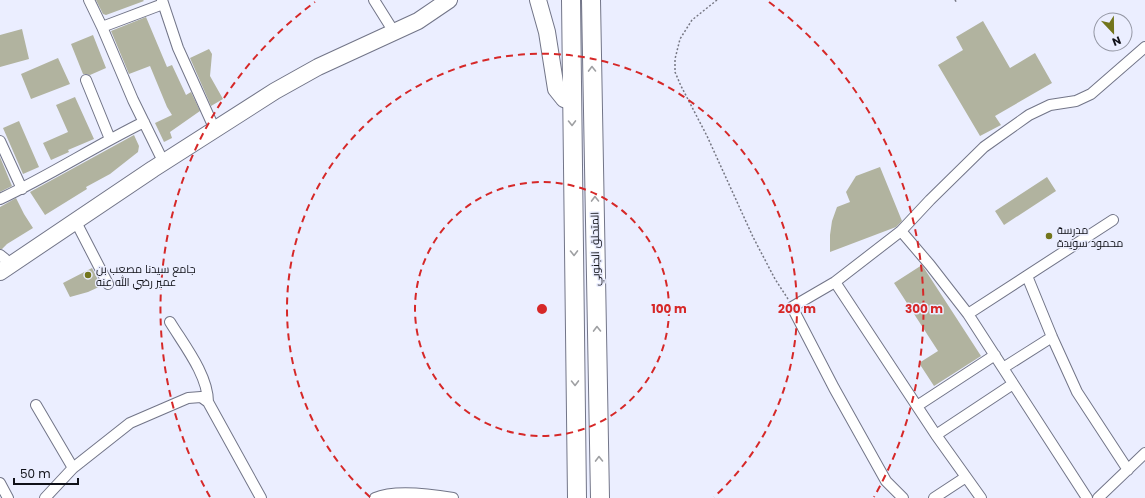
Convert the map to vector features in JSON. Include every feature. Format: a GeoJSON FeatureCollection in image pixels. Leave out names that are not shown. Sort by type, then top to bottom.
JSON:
{"type":"FeatureCollection","features":[{"type":"Feature","properties":{"kind":"highway","name":"المتحلق الجنوبي"},"geometry":{"type":"LineString","coordinates":[[571,0],[577,498]]}},
{"type":"Feature","properties":{"kind":"highway","name":"المتحلق الجنوبي"},"geometry":{"type":"LineString","coordinates":[[591,0],[600,498]]}},
{"type":"Feature","properties":{"kind":"main road"},"geometry":{"type":"LineString","coordinates":[[1,262],[211,121],[277,81],[305,66],[392,29],[418,21],[449,0]]}},
{"type":"Feature","properties":{"kind":"main road"},"geometry":{"type":"LineString","coordinates":[[538,0],[547,32],[556,88],[564,98],[572,102]]}},
{"type":"Feature","properties":{"kind":"main road"},"geometry":{"type":"LineString","coordinates":[[1,262],[76,222],[188,146],[280,88],[392,29]]}},
{"type":"Feature","properties":{"kind":"street"},"geometry":{"type":"LineString","coordinates":[[88,0],[102,27],[160,155]]}},
{"type":"Feature","properties":{"kind":"street"},"geometry":{"type":"LineString","coordinates":[[374,0],[392,29]]}},
{"type":"Feature","properties":{"kind":"street"},"geometry":{"type":"LineString","coordinates":[[102,27],[162,2],[178,48],[211,121]]}},
{"type":"Feature","properties":{"kind":"street"},"geometry":{"type":"LineString","coordinates":[[903,498],[886,481],[834,388],[792,307],[835,282],[901,231],[984,147],[1029,115],[1050,105],[1076,102],[1091,94],[1145,47]]}},
{"type":"Feature","properties":{"kind":"street"},"geometry":{"type":"LineString","coordinates":[[86,80],[110,139]]}},
{"type":"Feature","properties":{"kind":"street"},"geometry":{"type":"LineString","coordinates":[[0,200],[110,139],[144,122]]}},
{"type":"Feature","properties":{"kind":"street"},"geometry":{"type":"LineString","coordinates":[[0,141],[22,189]]}},
{"type":"Feature","properties":{"kind":"street"},"geometry":{"type":"LineString","coordinates":[[968,314],[1113,220]]}},
{"type":"Feature","properties":{"kind":"street"},"geometry":{"type":"LineString","coordinates":[[76,222],[108,284]]}},
{"type":"Feature","properties":{"kind":"street"},"geometry":{"type":"LineString","coordinates":[[901,231],[930,265],[968,314],[1087,498]]}},
{"type":"Feature","properties":{"kind":"street"},"geometry":{"type":"LineString","coordinates":[[1027,276],[1077,392],[1128,470]]}},
{"type":"Feature","properties":{"kind":"street"},"geometry":{"type":"LineString","coordinates":[[835,282],[936,435],[981,498]]}},
{"type":"Feature","properties":{"kind":"street"},"geometry":{"type":"LineString","coordinates":[[170,322],[201,373],[208,393],[208,402]]}},
{"type":"Feature","properties":{"kind":"street"},"geometry":{"type":"LineString","coordinates":[[1003,368],[1052,337]]}},
{"type":"Feature","properties":{"kind":"street"},"geometry":{"type":"LineString","coordinates":[[917,406],[995,355]]}},
{"type":"Feature","properties":{"kind":"street"},"geometry":{"type":"LineString","coordinates":[[936,435],[1013,384]]}},
{"type":"Feature","properties":{"kind":"street"},"geometry":{"type":"LineString","coordinates":[[45,498],[73,468],[130,423],[188,398],[201,397],[208,402],[261,498]]}},
{"type":"Feature","properties":{"kind":"street"},"geometry":{"type":"LineString","coordinates":[[36,405],[73,468]]}},
{"type":"Feature","properties":{"kind":"street"},"geometry":{"type":"LineString","coordinates":[[1098,498],[1145,453]]}},
{"type":"Feature","properties":{"kind":"street"},"geometry":{"type":"LineString","coordinates":[[934,498],[966,477]]}},
{"type":"Feature","properties":{"kind":"street"},"geometry":{"type":"LineString","coordinates":[[0,483],[8,498]]}},
{"type":"Feature","properties":{"kind":"street"},"geometry":{"type":"LineString","coordinates":[[375,498],[382,495],[416,494],[427,494],[452,498]]}},
{"type":"Feature","properties":{"kind":"path"},"geometry":{"type":"LineString","coordinates":[[717,0],[692,20],[680,39],[675,59],[675,72],[707,136],[753,237],[775,279],[792,307]]}},
{"type":"Feature","properties":{"kind":"building"},"geometry":{"type":"Polygon","coordinates":[[[96,0],[144,1],[106,15],[103,14],[96,0]]]}},
{"type":"Feature","properties":{"kind":"building"},"geometry":{"type":"Polygon","coordinates":[[[146,17],[167,67],[172,65],[186,95],[191,92],[200,111],[170,132],[172,138],[164,142],[155,123],[172,115],[167,107],[150,66],[129,74],[111,31],[146,17]]]}},
{"type":"Feature","properties":{"kind":"building"},"geometry":{"type":"Polygon","coordinates":[[[983,21],[1010,68],[1035,53],[1052,83],[995,116],[1001,125],[980,136],[938,65],[963,50],[956,37],[983,21]]]}},
{"type":"Feature","properties":{"kind":"building"},"geometry":{"type":"Polygon","coordinates":[[[22,29],[29,59],[0,67],[0,35],[22,29]]]}},
{"type":"Feature","properties":{"kind":"building"},"geometry":{"type":"Polygon","coordinates":[[[93,35],[106,68],[90,75],[83,74],[71,44],[93,35]]]}},
{"type":"Feature","properties":{"kind":"building"},"geometry":{"type":"Polygon","coordinates":[[[209,49],[212,54],[210,76],[223,99],[211,106],[190,58],[209,49]]]}},
{"type":"Feature","properties":{"kind":"building"},"geometry":{"type":"Polygon","coordinates":[[[58,58],[70,84],[31,99],[21,74],[58,58]]]}},
{"type":"Feature","properties":{"kind":"building"},"geometry":{"type":"Polygon","coordinates":[[[75,97],[94,139],[68,150],[69,152],[51,160],[43,143],[68,132],[56,105],[75,97]]]}},
{"type":"Feature","properties":{"kind":"building"},"geometry":{"type":"Polygon","coordinates":[[[19,121],[39,167],[23,174],[3,128],[19,121]]]}},
{"type":"Feature","properties":{"kind":"building"},"geometry":{"type":"Polygon","coordinates":[[[134,135],[139,146],[138,152],[110,174],[86,187],[87,189],[45,215],[30,192],[134,135]]]}},
{"type":"Feature","properties":{"kind":"building"},"geometry":{"type":"Polygon","coordinates":[[[0,157],[12,186],[0,192],[0,157]]]}},
{"type":"Feature","properties":{"kind":"building"},"geometry":{"type":"Polygon","coordinates":[[[880,167],[902,221],[896,227],[830,252],[832,221],[837,207],[850,202],[846,192],[856,176],[880,167]]]}},
{"type":"Feature","properties":{"kind":"building"},"geometry":{"type":"Polygon","coordinates":[[[1047,177],[1056,191],[1004,225],[995,211],[1047,177]]]}},
{"type":"Feature","properties":{"kind":"building"},"geometry":{"type":"Polygon","coordinates":[[[16,198],[33,228],[0,249],[0,207],[16,198]]]}},
{"type":"Feature","properties":{"kind":"building"},"geometry":{"type":"Polygon","coordinates":[[[922,265],[981,356],[934,386],[919,363],[938,351],[894,283],[922,265]]]}},
{"type":"Feature","properties":{"kind":"building","name":"جامع سيدنا مصعب بن عمير رضي الله عنه"},"geometry":{"type":"Polygon","coordinates":[[[92,268],[101,286],[88,292],[70,297],[63,283],[92,268]]]}},
{"type":"Feature","properties":{"kind":"place","name":"مدرسة محمود سويدة"},"geometry":{"type":"Point","coordinates":[1049,236]}},
{"type":"Feature","properties":{"kind":"place","name":"جامع سيدنا مصعب بن عمير رضي الله عنه"},"geometry":{"type":"Point","coordinates":[88,275]}}]}
